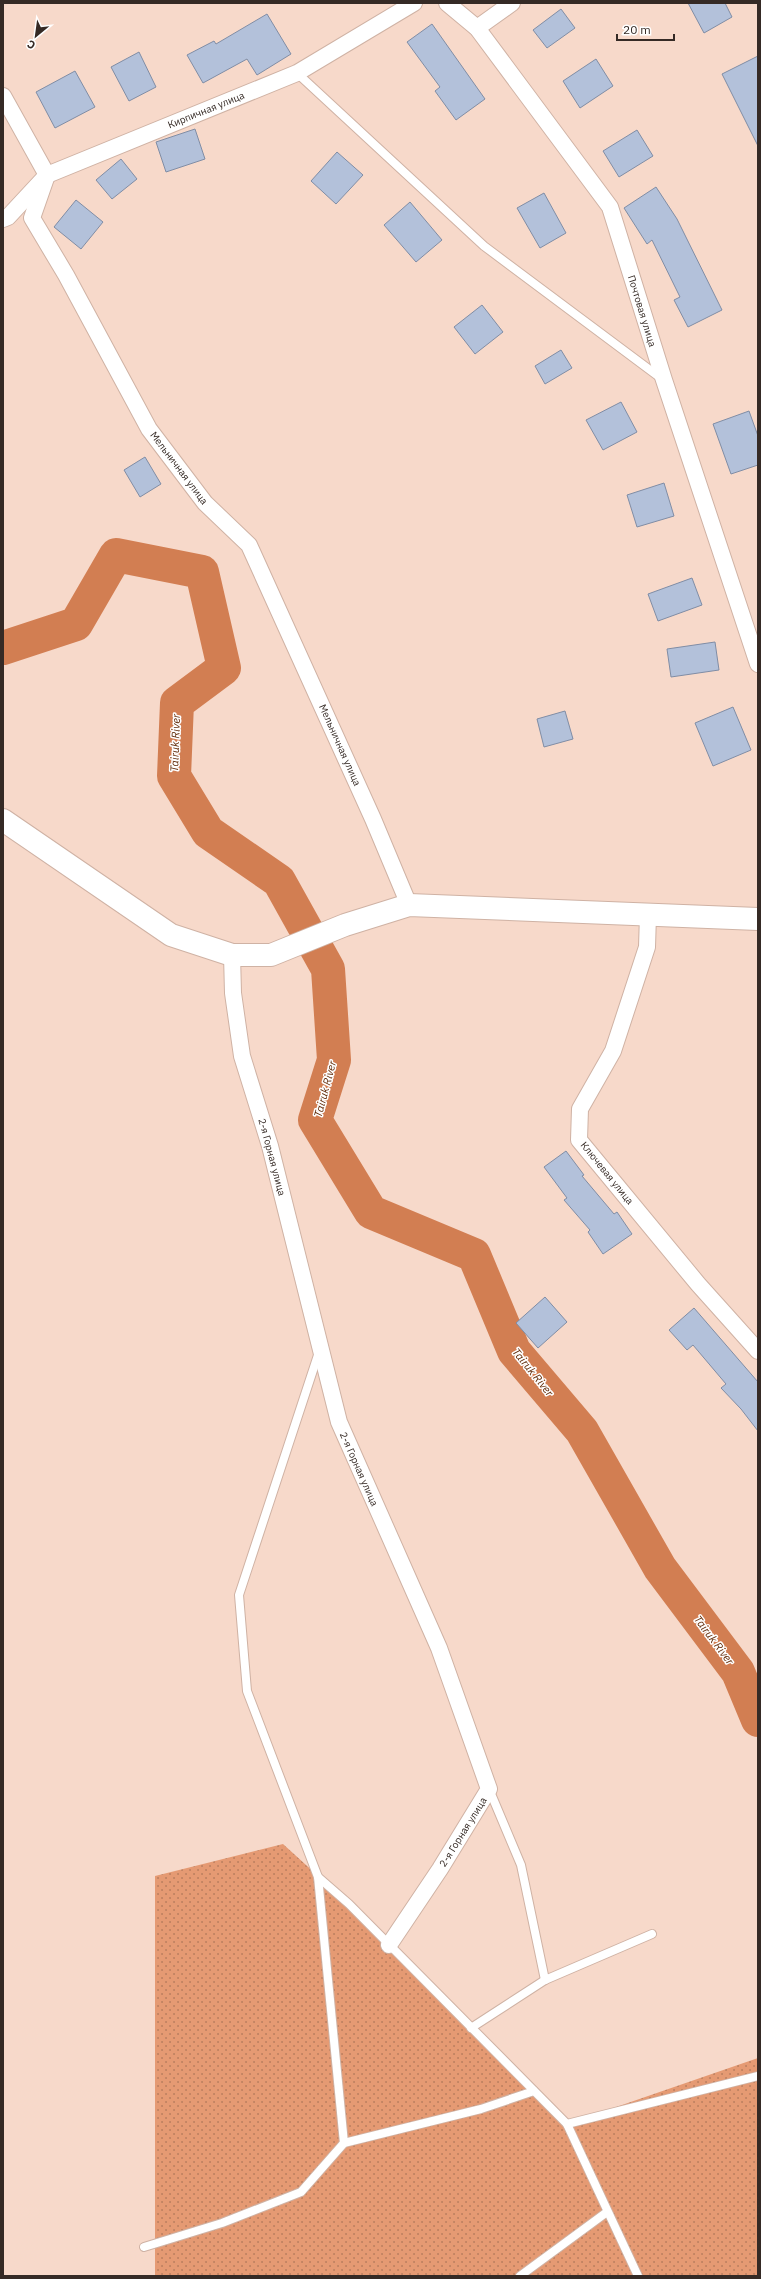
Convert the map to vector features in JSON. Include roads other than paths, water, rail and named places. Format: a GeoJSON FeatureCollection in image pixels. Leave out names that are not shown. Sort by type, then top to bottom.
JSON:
{"type":"FeatureCollection","features":[{"type":"Feature","properties":{"kind":"street","name":"Кирпичная улица"},"geometry":{"type":"LineString","coordinates":[[3,219],[8,217],[47,174],[297,73],[414,3]]}},
{"type":"Feature","properties":{"kind":"street","name":"Почтовая улица"},"geometry":{"type":"LineString","coordinates":[[447,3],[477,28],[610,207],[664,380],[758,664]]}},
{"type":"Feature","properties":{"kind":"street"},"geometry":{"type":"LineString","coordinates":[[477,28],[512,3]]}},
{"type":"Feature","properties":{"kind":"street"},"geometry":{"type":"LineString","coordinates":[[3,96],[47,174]]}},
{"type":"Feature","properties":{"kind":"street","name":"Мельничная улица"},"geometry":{"type":"LineString","coordinates":[[47,174],[32,218],[66,275],[149,429],[205,503],[249,545],[377,826],[409,905]]}},
{"type":"Feature","properties":{"kind":"street"},"geometry":{"type":"LineString","coordinates":[[3,820],[171,935],[232,955],[271,956],[345,925],[409,905],[758,919]]}},
{"type":"Feature","properties":{"kind":"street","name":"Ключевая улица"},"geometry":{"type":"LineString","coordinates":[[648,915],[647,947],[613,1051],[580,1108],[579,1140],[698,1284],[758,1351]]}},
{"type":"Feature","properties":{"kind":"street","name":"2-я Горная улица"},"geometry":{"type":"LineString","coordinates":[[232,955],[233,993],[242,1056],[270,1146],[339,1422],[438,1648],[489,1790],[440,1869],[389,1944]]}},
{"type":"Feature","properties":{"kind":"lane"},"geometry":{"type":"LineString","coordinates":[[297,73],[484,246],[664,380]]}},
{"type":"Feature","properties":{"kind":"lane"},"geometry":{"type":"LineString","coordinates":[[321,1348],[239,1595],[247,1691],[318,1877],[344,2143]]}},
{"type":"Feature","properties":{"kind":"lane"},"geometry":{"type":"LineString","coordinates":[[489,1790],[521,1865],[545,1980]]}},
{"type":"Feature","properties":{"kind":"lane"},"geometry":{"type":"LineString","coordinates":[[318,1877],[389,1944],[567,2124],[638,2276]]}},
{"type":"Feature","properties":{"kind":"lane"},"geometry":{"type":"LineString","coordinates":[[471,2028],[545,1980],[652,1934]]}},
{"type":"Feature","properties":{"kind":"lane"},"geometry":{"type":"LineString","coordinates":[[567,2124],[758,2076]]}},
{"type":"Feature","properties":{"kind":"lane"},"geometry":{"type":"LineString","coordinates":[[144,2247],[222,2223],[301,2192],[344,2143],[481,2109],[534,2091]]}},
{"type":"Feature","properties":{"kind":"lane"},"geometry":{"type":"LineString","coordinates":[[520,2276],[607,2212]]}},
{"type":"Feature","properties":{"kind":"waterway","name":"Tairuk River"},"geometry":{"type":"LineString","coordinates":[[3,648],[76,624],[116,555],[202,572],[224,668],[177,703],[174,776],[208,832],[279,881],[328,969],[334,1060],[315,1120],[371,1212],[474,1255],[514,1351],[582,1431],[660,1568],[738,1672],[758,1720]]}}]}
